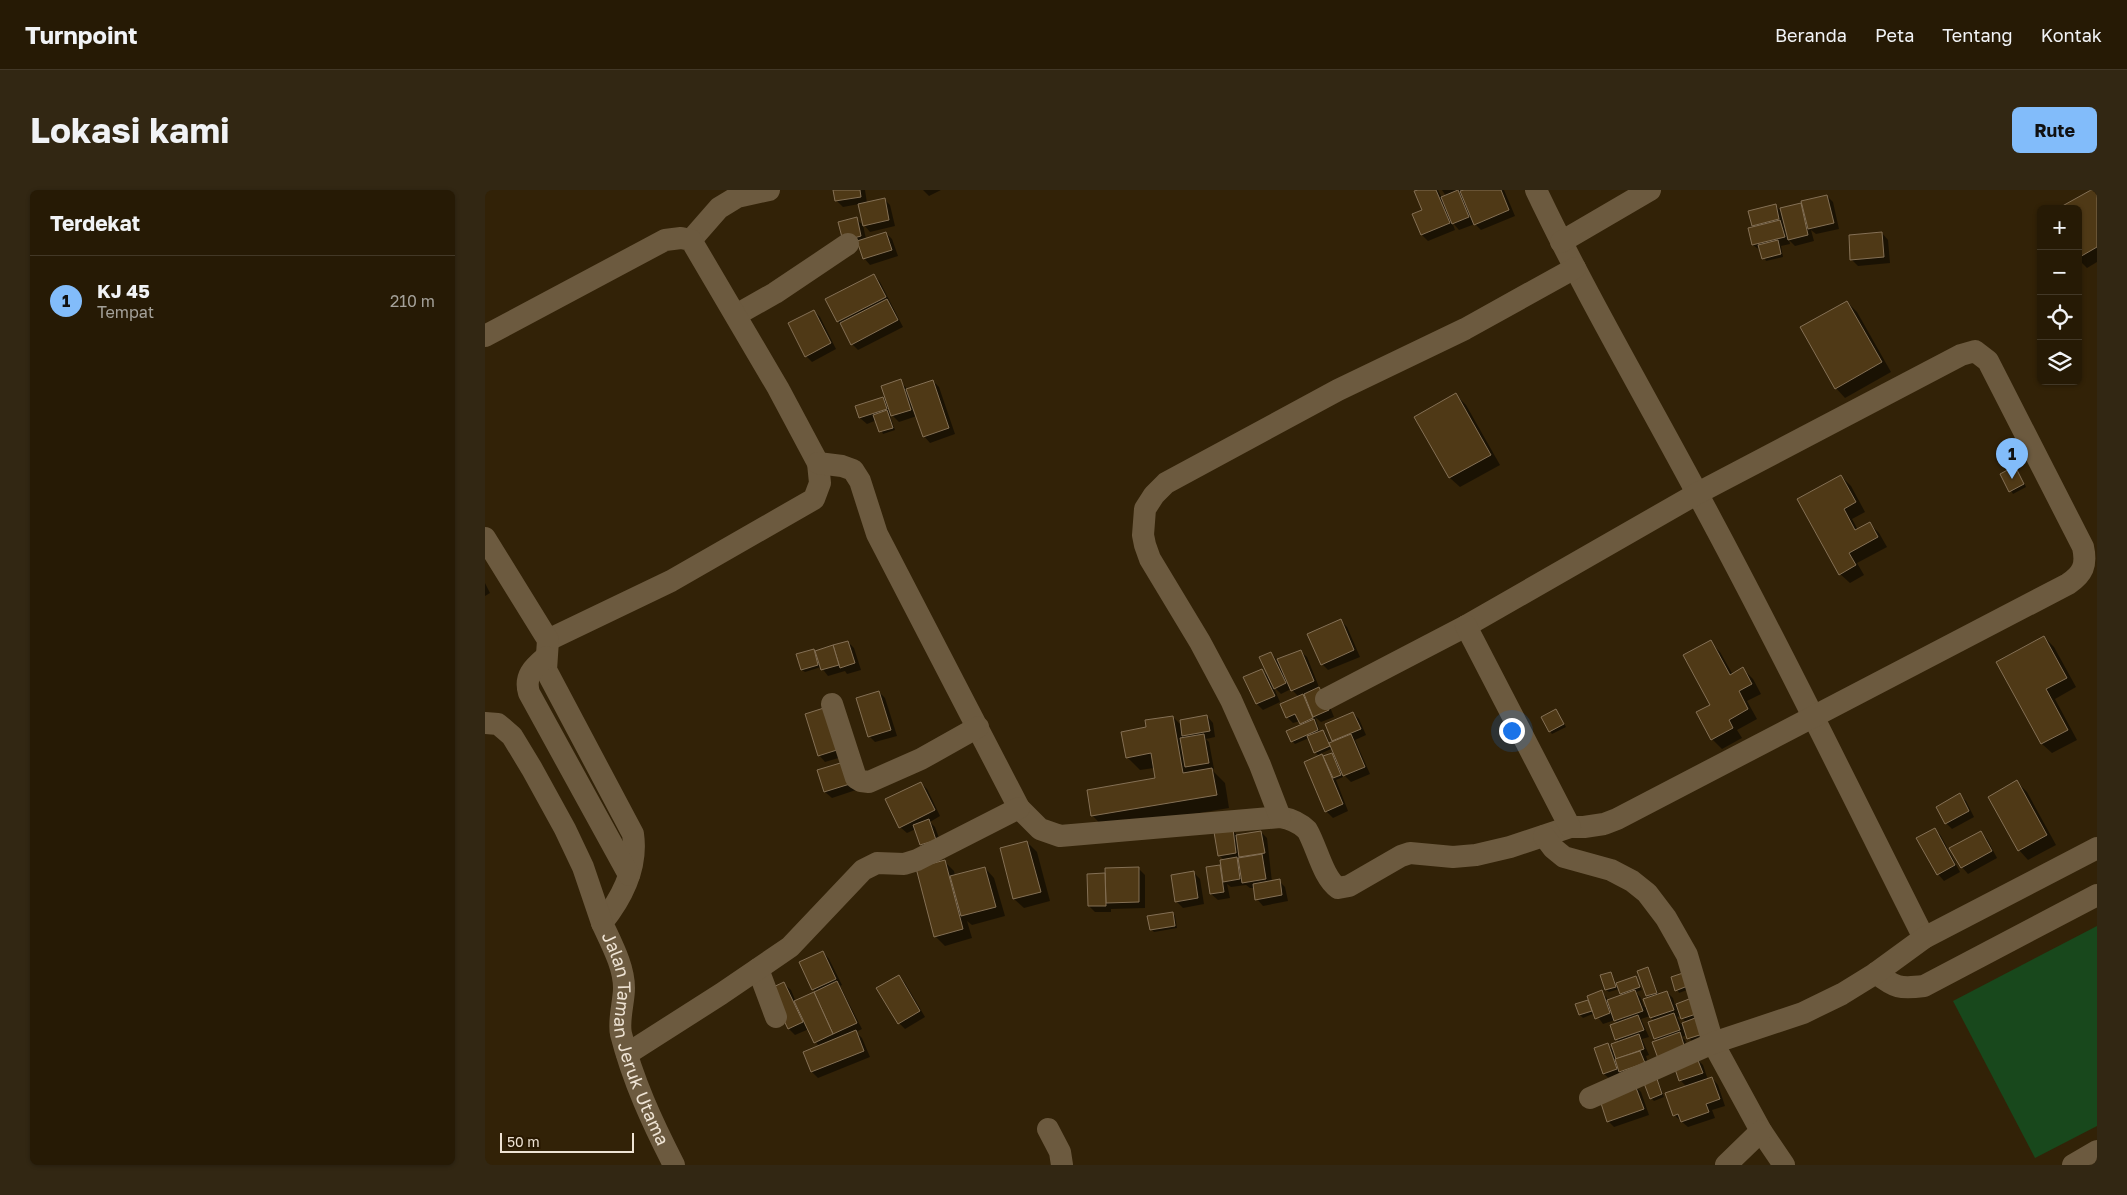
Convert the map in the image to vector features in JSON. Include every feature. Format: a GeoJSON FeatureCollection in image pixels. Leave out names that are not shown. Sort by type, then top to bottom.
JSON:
{"type":"FeatureCollection","features":[{"type":"Feature","properties":{"kind":"street"},"geometry":{"type":"LineString","coordinates":[[691,240],[719,208],[737,197],[769,190]]}},
{"type":"Feature","properties":{"kind":"street"},"geometry":{"type":"LineString","coordinates":[[1537,190],[1561,242],[1698,493],[1813,716],[1924,938]]}},
{"type":"Feature","properties":{"kind":"street"},"geometry":{"type":"LineString","coordinates":[[1561,242],[1650,190]]}},
{"type":"Feature","properties":{"kind":"street"},"geometry":{"type":"LineString","coordinates":[[485,336],[665,240],[681,238],[691,240],[736,315],[818,464],[820,483],[814,499],[547,649],[485,538]]}},
{"type":"Feature","properties":{"kind":"street"},"geometry":{"type":"LineString","coordinates":[[736,315],[775,293],[848,244]]}},
{"type":"Feature","properties":{"kind":"street"},"geometry":{"type":"LineString","coordinates":[[1280,818],[1257,758],[1231,700],[1200,642],[1150,559],[1143,534],[1145,509],[1154,495],[1167,483],[1339,390],[1465,329],[1575,268]]}},
{"type":"Feature","properties":{"kind":"street"},"geometry":{"type":"LineString","coordinates":[[818,464],[842,466],[853,470],[860,481],[877,534],[1019,808],[1039,829],[1060,836],[1280,818],[1289,819],[1301,824],[1307,830],[1327,875],[1338,888],[1349,886],[1401,856],[1410,853],[1464,857],[1510,847],[1570,827],[1598,825],[1617,819],[2068,584],[2080,576],[2085,566],[2086,558],[2083,547],[1988,361],[1975,351],[1961,355],[1698,493],[1466,626],[1326,699]]}},
{"type":"Feature","properties":{"kind":"street"},"geometry":{"type":"LineString","coordinates":[[1466,626],[1570,827]]}},
{"type":"Feature","properties":{"kind":"street","name":"Jalan Taman Jeruk Utama"},"geometry":{"type":"LineString","coordinates":[[547,649],[531,669],[526,683],[529,693],[629,875],[618,903],[602,924],[616,954],[622,974],[624,986],[621,1031],[627,1054],[638,1090],[674,1165]]}},
{"type":"Feature","properties":{"kind":"street"},"geometry":{"type":"LineString","coordinates":[[833,704],[856,778],[865,782],[869,782],[921,759],[978,727]]}},
{"type":"Feature","properties":{"kind":"street"},"geometry":{"type":"LineString","coordinates":[[485,722],[498,724],[511,736],[531,769],[565,829],[583,867],[602,924]]}},
{"type":"Feature","properties":{"kind":"street"},"geometry":{"type":"LineString","coordinates":[[627,1054],[790,946],[863,870],[877,863],[904,864],[917,860],[1019,808]]}},
{"type":"Feature","properties":{"kind":"street"},"geometry":{"type":"LineString","coordinates":[[1544,836],[1553,848],[1564,857],[1611,870],[1632,880],[1647,893],[1666,918],[1687,955],[1713,1043],[1761,1131],[1784,1165]]}},
{"type":"Feature","properties":{"kind":"street"},"geometry":{"type":"LineString","coordinates":[[1590,1098],[1713,1043],[1803,1013],[1842,994],[1876,973],[1924,938],[2097,848]]}},
{"type":"Feature","properties":{"kind":"street"},"geometry":{"type":"LineString","coordinates":[[1876,973],[1889,983],[1904,989],[1925,986],[2097,895]]}},
{"type":"Feature","properties":{"kind":"street"},"geometry":{"type":"LineString","coordinates":[[758,969],[776,1017]]}},
{"type":"Feature","properties":{"kind":"street"},"geometry":{"type":"LineString","coordinates":[[1048,1129],[1060,1152],[1062,1165]]}},
{"type":"Feature","properties":{"kind":"street"},"geometry":{"type":"LineString","coordinates":[[1726,1165],[1761,1131]]}},
{"type":"Feature","properties":{"kind":"street"},"geometry":{"type":"LineString","coordinates":[[2073,1165],[2097,1151]]}},
{"type":"Feature","properties":{"kind":"green space"},"geometry":{"type":"Polygon","coordinates":[[[2097,926],[2097,1126],[2035,1158],[1953,1001],[2097,926]]]}},
{"type":"Feature","properties":{"kind":"building"},"geometry":{"type":"Polygon","coordinates":[[[833,190],[860,190],[861,197],[835,201],[833,190]]]}},
{"type":"Feature","properties":{"kind":"building"},"geometry":{"type":"Polygon","coordinates":[[[1436,190],[1450,223],[1421,235],[1412,214],[1422,210],[1414,191],[1436,190]]]}},
{"type":"Feature","properties":{"kind":"building"},"geometry":{"type":"Polygon","coordinates":[[[1458,190],[1469,217],[1452,224],[1441,197],[1458,190]]]}},
{"type":"Feature","properties":{"kind":"building"},"geometry":{"type":"Polygon","coordinates":[[[1501,190],[1509,210],[1474,225],[1460,191],[1501,190]]]}},
{"type":"Feature","properties":{"kind":"building"},"geometry":{"type":"Polygon","coordinates":[[[2091,190],[2097,190],[2097,247],[2082,256],[2082,205],[2064,205],[2091,190]]]}},
{"type":"Feature","properties":{"kind":"building"},"geometry":{"type":"Polygon","coordinates":[[[1827,195],[1834,223],[1808,229],[1801,201],[1827,195]]]}},
{"type":"Feature","properties":{"kind":"building"},"geometry":{"type":"Polygon","coordinates":[[[885,198],[889,220],[863,226],[858,204],[885,198]]]}},
{"type":"Feature","properties":{"kind":"building"},"geometry":{"type":"Polygon","coordinates":[[[1801,203],[1808,235],[1788,240],[1780,208],[1801,203]]]}},
{"type":"Feature","properties":{"kind":"building"},"geometry":{"type":"Polygon","coordinates":[[[1776,204],[1779,219],[1752,226],[1748,211],[1776,204]]]}},
{"type":"Feature","properties":{"kind":"building"},"geometry":{"type":"Polygon","coordinates":[[[857,217],[861,236],[843,241],[838,222],[857,217]]]}},
{"type":"Feature","properties":{"kind":"building"},"geometry":{"type":"Polygon","coordinates":[[[1780,220],[1785,237],[1752,245],[1748,228],[1780,220]]]}},
{"type":"Feature","properties":{"kind":"building"},"geometry":{"type":"Polygon","coordinates":[[[886,232],[892,250],[863,259],[857,241],[886,232]]]}},
{"type":"Feature","properties":{"kind":"building"},"geometry":{"type":"Polygon","coordinates":[[[1882,232],[1884,257],[1850,260],[1849,235],[1882,232]]]}},
{"type":"Feature","properties":{"kind":"building"},"geometry":{"type":"Polygon","coordinates":[[[1778,240],[1781,254],[1762,259],[1758,245],[1778,240]]]}},
{"type":"Feature","properties":{"kind":"building"},"geometry":{"type":"Polygon","coordinates":[[[874,274],[886,297],[837,322],[825,299],[874,274]]]}},
{"type":"Feature","properties":{"kind":"building"},"geometry":{"type":"Polygon","coordinates":[[[887,299],[898,320],[851,345],[840,323],[887,299]]]}},
{"type":"Feature","properties":{"kind":"building"},"geometry":{"type":"Polygon","coordinates":[[[1847,301],[1882,362],[1835,389],[1800,327],[1847,301]]]}},
{"type":"Feature","properties":{"kind":"building"},"geometry":{"type":"Polygon","coordinates":[[[814,310],[831,343],[805,357],[788,323],[814,310]]]}},
{"type":"Feature","properties":{"kind":"building"},"geometry":{"type":"Polygon","coordinates":[[[901,379],[911,410],[891,416],[881,386],[901,379]]]}},
{"type":"Feature","properties":{"kind":"building"},"geometry":{"type":"Polygon","coordinates":[[[933,380],[949,428],[923,437],[906,389],[933,380]]]}},
{"type":"Feature","properties":{"kind":"building"},"geometry":{"type":"Polygon","coordinates":[[[1456,393],[1491,455],[1449,478],[1414,417],[1456,393]]]}},
{"type":"Feature","properties":{"kind":"building"},"geometry":{"type":"Polygon","coordinates":[[[883,397],[887,409],[859,418],[855,406],[883,397]]]}},
{"type":"Feature","properties":{"kind":"building"},"geometry":{"type":"Polygon","coordinates":[[[887,410],[893,428],[879,432],[873,415],[887,410]]]}},
{"type":"Feature","properties":{"kind":"building"},"geometry":{"type":"Polygon","coordinates":[[[2015,466],[2024,484],[2009,492],[2000,474],[2015,466]]]}},
{"type":"Feature","properties":{"kind":"building"},"geometry":{"type":"Polygon","coordinates":[[[1841,475],[1856,502],[1844,509],[1855,530],[1870,522],[1878,537],[1849,553],[1856,565],[1839,575],[1797,499],[1841,475]]]}},
{"type":"Feature","properties":{"kind":"building"},"geometry":{"type":"Polygon","coordinates":[[[1341,619],[1354,650],[1321,665],[1307,634],[1341,619]]]}},
{"type":"Feature","properties":{"kind":"building"},"geometry":{"type":"Polygon","coordinates":[[[2044,636],[2067,678],[2046,689],[2068,730],[2041,744],[1996,662],[2044,636]]]}},
{"type":"Feature","properties":{"kind":"building"},"geometry":{"type":"Polygon","coordinates":[[[1711,640],[1730,675],[1743,667],[1752,684],[1739,691],[1748,709],[1729,720],[1733,728],[1711,740],[1696,712],[1710,705],[1683,655],[1711,640]]]}},
{"type":"Feature","properties":{"kind":"building"},"geometry":{"type":"Polygon","coordinates":[[[848,641],[855,663],[840,668],[833,645],[848,641]]]}},
{"type":"Feature","properties":{"kind":"building"},"geometry":{"type":"Polygon","coordinates":[[[833,645],[839,665],[821,670],[815,651],[833,645]]]}},
{"type":"Feature","properties":{"kind":"building"},"geometry":{"type":"Polygon","coordinates":[[[814,649],[818,665],[801,670],[796,654],[814,649]]]}},
{"type":"Feature","properties":{"kind":"building"},"geometry":{"type":"Polygon","coordinates":[[[1301,650],[1314,681],[1291,691],[1277,659],[1301,650]]]}},
{"type":"Feature","properties":{"kind":"building"},"geometry":{"type":"Polygon","coordinates":[[[1271,652],[1286,683],[1274,689],[1259,657],[1271,652]]]}},
{"type":"Feature","properties":{"kind":"building"},"geometry":{"type":"Polygon","coordinates":[[[1262,669],[1275,696],[1256,704],[1243,677],[1262,669]]]}},
{"type":"Feature","properties":{"kind":"building"},"geometry":{"type":"Polygon","coordinates":[[[1319,687],[1329,710],[1313,717],[1304,694],[1319,687]]]}},
{"type":"Feature","properties":{"kind":"building"},"geometry":{"type":"Polygon","coordinates":[[[879,691],[891,730],[868,737],[856,698],[879,691]]]}},
{"type":"Feature","properties":{"kind":"building"},"geometry":{"type":"Polygon","coordinates":[[[1303,694],[1313,718],[1300,724],[1295,714],[1286,718],[1280,704],[1303,694]]]}},
{"type":"Feature","properties":{"kind":"building"},"geometry":{"type":"Polygon","coordinates":[[[827,707],[840,749],[818,756],[805,714],[827,707]]]}},
{"type":"Feature","properties":{"kind":"building"},"geometry":{"type":"Polygon","coordinates":[[[1556,709],[1564,724],[1549,732],[1541,717],[1556,709]]]}},
{"type":"Feature","properties":{"kind":"building"},"geometry":{"type":"Polygon","coordinates":[[[1353,712],[1361,729],[1332,741],[1325,724],[1353,712]]]}},
{"type":"Feature","properties":{"kind":"building"},"geometry":{"type":"Polygon","coordinates":[[[1207,715],[1210,731],[1182,736],[1180,720],[1207,715]]]}},
{"type":"Feature","properties":{"kind":"building"},"geometry":{"type":"Polygon","coordinates":[[[1173,716],[1183,773],[1212,768],[1217,795],[1091,816],[1087,790],[1155,778],[1151,753],[1126,758],[1121,732],[1146,727],[1145,720],[1173,716]]]}},
{"type":"Feature","properties":{"kind":"building"},"geometry":{"type":"Polygon","coordinates":[[[1314,719],[1318,730],[1291,742],[1286,731],[1314,719]]]}},
{"type":"Feature","properties":{"kind":"building"},"geometry":{"type":"Polygon","coordinates":[[[1323,730],[1330,746],[1314,753],[1307,736],[1323,730]]]}},
{"type":"Feature","properties":{"kind":"building"},"geometry":{"type":"Polygon","coordinates":[[[1204,734],[1209,763],[1185,767],[1180,738],[1204,734]]]}},
{"type":"Feature","properties":{"kind":"building"},"geometry":{"type":"Polygon","coordinates":[[[1351,734],[1365,767],[1343,776],[1329,743],[1351,734]]]}},
{"type":"Feature","properties":{"kind":"building"},"geometry":{"type":"Polygon","coordinates":[[[1332,753],[1341,775],[1333,778],[1323,756],[1332,753]]]}},
{"type":"Feature","properties":{"kind":"building"},"geometry":{"type":"Polygon","coordinates":[[[1322,754],[1343,804],[1325,812],[1304,762],[1322,754]]]}},
{"type":"Feature","properties":{"kind":"building"},"geometry":{"type":"Polygon","coordinates":[[[847,761],[853,783],[824,792],[817,770],[847,761]]]}},
{"type":"Feature","properties":{"kind":"building"},"geometry":{"type":"Polygon","coordinates":[[[2017,780],[2047,835],[2018,851],[1988,797],[2017,780]]]}},
{"type":"Feature","properties":{"kind":"building"},"geometry":{"type":"Polygon","coordinates":[[[921,782],[935,810],[899,828],[885,799],[921,782]]]}},
{"type":"Feature","properties":{"kind":"building"},"geometry":{"type":"Polygon","coordinates":[[[1960,793],[1969,811],[1945,824],[1936,807],[1960,793]]]}},
{"type":"Feature","properties":{"kind":"building"},"geometry":{"type":"Polygon","coordinates":[[[929,819],[936,840],[920,845],[913,825],[929,819]]]}},
{"type":"Feature","properties":{"kind":"building"},"geometry":{"type":"Polygon","coordinates":[[[1935,828],[1955,865],[1937,875],[1916,838],[1935,828]]]}},
{"type":"Feature","properties":{"kind":"building"},"geometry":{"type":"Polygon","coordinates":[[[1233,829],[1236,853],[1218,856],[1214,832],[1233,829]]]}},
{"type":"Feature","properties":{"kind":"building"},"geometry":{"type":"Polygon","coordinates":[[[1261,831],[1265,853],[1239,857],[1236,835],[1261,831]]]}},
{"type":"Feature","properties":{"kind":"building"},"geometry":{"type":"Polygon","coordinates":[[[1981,831],[1992,851],[1961,868],[1949,848],[1981,831]]]}},
{"type":"Feature","properties":{"kind":"building"},"geometry":{"type":"Polygon","coordinates":[[[1027,841],[1041,892],[1013,899],[1000,848],[1027,841]]]}},
{"type":"Feature","properties":{"kind":"building"},"geometry":{"type":"Polygon","coordinates":[[[1262,854],[1266,879],[1242,883],[1238,858],[1262,854]]]}},
{"type":"Feature","properties":{"kind":"building"},"geometry":{"type":"Polygon","coordinates":[[[1237,857],[1240,879],[1223,882],[1220,860],[1237,857]]]}},
{"type":"Feature","properties":{"kind":"building"},"geometry":{"type":"Polygon","coordinates":[[[945,860],[963,929],[934,937],[916,868],[945,860]]]}},
{"type":"Feature","properties":{"kind":"building"},"geometry":{"type":"Polygon","coordinates":[[[1220,865],[1224,892],[1210,894],[1206,867],[1220,865]]]}},
{"type":"Feature","properties":{"kind":"building"},"geometry":{"type":"Polygon","coordinates":[[[985,867],[996,907],[961,916],[950,876],[985,867]]]}},
{"type":"Feature","properties":{"kind":"building"},"geometry":{"type":"Polygon","coordinates":[[[1139,867],[1139,902],[1106,903],[1105,868],[1139,867]]]}},
{"type":"Feature","properties":{"kind":"building"},"geometry":{"type":"Polygon","coordinates":[[[1194,871],[1198,898],[1175,902],[1171,875],[1194,871]]]}},
{"type":"Feature","properties":{"kind":"building"},"geometry":{"type":"Polygon","coordinates":[[[1105,873],[1106,906],[1088,906],[1087,874],[1105,873]]]}},
{"type":"Feature","properties":{"kind":"building"},"geometry":{"type":"Polygon","coordinates":[[[1280,879],[1282,895],[1255,900],[1253,884],[1280,879]]]}},
{"type":"Feature","properties":{"kind":"building"},"geometry":{"type":"Polygon","coordinates":[[[1173,912],[1175,926],[1150,930],[1147,916],[1173,912]]]}},
{"type":"Feature","properties":{"kind":"building"},"geometry":{"type":"Polygon","coordinates":[[[823,951],[836,979],[812,990],[799,962],[823,951]]]}},
{"type":"Feature","properties":{"kind":"building"},"geometry":{"type":"Polygon","coordinates":[[[1648,967],[1657,993],[1646,996],[1637,971],[1648,967]]]}},
{"type":"Feature","properties":{"kind":"building"},"geometry":{"type":"Polygon","coordinates":[[[1611,972],[1616,987],[1605,990],[1600,975],[1611,972]]]}},
{"type":"Feature","properties":{"kind":"building"},"geometry":{"type":"Polygon","coordinates":[[[1686,972],[1690,985],[1675,991],[1671,977],[1686,972]]]}},
{"type":"Feature","properties":{"kind":"building"},"geometry":{"type":"Polygon","coordinates":[[[899,975],[920,1011],[898,1024],[876,988],[899,975]]]}},
{"type":"Feature","properties":{"kind":"building"},"geometry":{"type":"Polygon","coordinates":[[[1636,976],[1640,987],[1620,994],[1616,983],[1636,976]]]}},
{"type":"Feature","properties":{"kind":"building"},"geometry":{"type":"Polygon","coordinates":[[[837,981],[857,1023],[833,1034],[814,992],[837,981]]]}},
{"type":"Feature","properties":{"kind":"building"},"geometry":{"type":"Polygon","coordinates":[[[784,982],[803,1022],[788,1029],[769,989],[784,982]]]}},
{"type":"Feature","properties":{"kind":"building"},"geometry":{"type":"Polygon","coordinates":[[[1602,990],[1610,1013],[1595,1019],[1587,996],[1602,990]]]}},
{"type":"Feature","properties":{"kind":"building"},"geometry":{"type":"Polygon","coordinates":[[[1635,990],[1643,1011],[1614,1021],[1607,1000],[1635,990]]]}},
{"type":"Feature","properties":{"kind":"building"},"geometry":{"type":"Polygon","coordinates":[[[1667,991],[1674,1010],[1650,1018],[1643,999],[1667,991]]]}},
{"type":"Feature","properties":{"kind":"building"},"geometry":{"type":"Polygon","coordinates":[[[814,992],[833,1034],[814,1043],[794,1001],[814,992]]]}},
{"type":"Feature","properties":{"kind":"building"},"geometry":{"type":"Polygon","coordinates":[[[1697,996],[1702,1012],[1681,1019],[1676,1004],[1697,996]]]}},
{"type":"Feature","properties":{"kind":"building"},"geometry":{"type":"Polygon","coordinates":[[[1588,1000],[1592,1011],[1579,1015],[1575,1004],[1588,1000]]]}},
{"type":"Feature","properties":{"kind":"building"},"geometry":{"type":"Polygon","coordinates":[[[1674,1013],[1680,1030],[1654,1039],[1648,1022],[1674,1013]]]}},
{"type":"Feature","properties":{"kind":"building"},"geometry":{"type":"Polygon","coordinates":[[[1638,1015],[1644,1030],[1615,1040],[1610,1025],[1638,1015]]]}},
{"type":"Feature","properties":{"kind":"building"},"geometry":{"type":"Polygon","coordinates":[[[1703,1015],[1709,1032],[1687,1039],[1682,1023],[1703,1015]]]}},
{"type":"Feature","properties":{"kind":"building"},"geometry":{"type":"Polygon","coordinates":[[[856,1030],[864,1051],[811,1072],[803,1052],[856,1030]]]}},
{"type":"Feature","properties":{"kind":"building"},"geometry":{"type":"Polygon","coordinates":[[[1680,1032],[1686,1052],[1659,1061],[1652,1042],[1680,1032]]]}},
{"type":"Feature","properties":{"kind":"building"},"geometry":{"type":"Polygon","coordinates":[[[1639,1034],[1644,1049],[1616,1059],[1611,1044],[1639,1034]]]}},
{"type":"Feature","properties":{"kind":"building"},"geometry":{"type":"Polygon","coordinates":[[[1608,1043],[1617,1069],[1603,1074],[1594,1048],[1608,1043]]]}},
{"type":"Feature","properties":{"kind":"building"},"geometry":{"type":"Polygon","coordinates":[[[1640,1051],[1645,1063],[1619,1072],[1615,1059],[1640,1051]]]}},
{"type":"Feature","properties":{"kind":"building"},"geometry":{"type":"Polygon","coordinates":[[[1697,1058],[1703,1073],[1679,1081],[1674,1066],[1697,1058]]]}},
{"type":"Feature","properties":{"kind":"building"},"geometry":{"type":"Polygon","coordinates":[[[1655,1073],[1662,1094],[1650,1099],[1642,1078],[1655,1073]]]}},
{"type":"Feature","properties":{"kind":"building"},"geometry":{"type":"Polygon","coordinates":[[[1712,1077],[1720,1099],[1706,1104],[1709,1112],[1681,1122],[1678,1114],[1673,1116],[1665,1093],[1712,1077]]]}},
{"type":"Feature","properties":{"kind":"building"},"geometry":{"type":"Polygon","coordinates":[[[1635,1085],[1644,1109],[1607,1122],[1599,1097],[1635,1085]]]}},
{"type":"Feature","properties":{"kind":"place","name":"KJ 45"},"geometry":{"type":"Point","coordinates":[2012,479]}}]}
